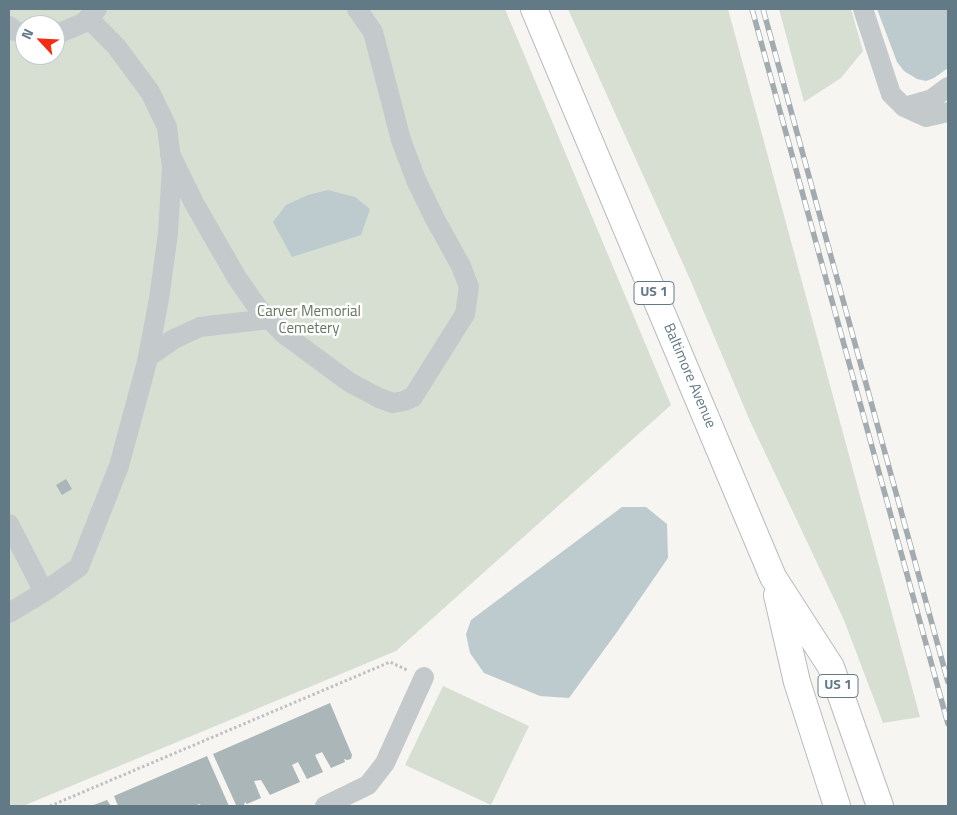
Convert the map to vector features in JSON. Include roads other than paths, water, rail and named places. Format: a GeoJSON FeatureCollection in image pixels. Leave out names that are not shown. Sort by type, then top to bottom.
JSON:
{"type":"FeatureCollection","features":[{"type":"Feature","properties":{"kind":"main road","name":"Baltimore Avenue"},"geometry":{"type":"LineString","coordinates":[[534,9],[774,577],[831,667],[880,806]]}},
{"type":"Feature","properties":{"kind":"main road","name":"Baltimore Avenue"},"geometry":{"type":"LineString","coordinates":[[774,577],[797,682],[837,806]]}},
{"type":"Feature","properties":{"kind":"street"},"geometry":{"type":"LineString","coordinates":[[170,154],[194,203],[237,278],[258,308],[284,334],[349,382],[379,398],[393,403],[413,397],[464,314],[469,287],[462,266],[435,220],[416,180],[401,140],[373,32],[357,9]]}},
{"type":"Feature","properties":{"kind":"street"},"geometry":{"type":"LineString","coordinates":[[863,9],[890,94],[904,107],[926,118],[948,112]]}},
{"type":"Feature","properties":{"kind":"street"},"geometry":{"type":"LineString","coordinates":[[9,612],[44,592],[80,567],[119,466],[148,357],[159,299],[168,233],[172,167],[167,127],[150,92],[93,13],[83,23],[65,31]]}},
{"type":"Feature","properties":{"kind":"street"},"geometry":{"type":"LineString","coordinates":[[904,107],[932,99],[948,87]]}},
{"type":"Feature","properties":{"kind":"street"},"geometry":{"type":"LineString","coordinates":[[148,357],[174,339],[200,326],[269,319]]}},
{"type":"Feature","properties":{"kind":"street"},"geometry":{"type":"LineString","coordinates":[[9,524],[44,592]]}},
{"type":"Feature","properties":{"kind":"street"},"geometry":{"type":"LineString","coordinates":[[325,806],[368,786],[385,762],[424,677]]}},
{"type":"Feature","properties":{"kind":"railway"},"geometry":{"type":"LineString","coordinates":[[752,9],[948,724]]}},
{"type":"Feature","properties":{"kind":"railway"},"geometry":{"type":"LineString","coordinates":[[763,9],[948,682]]}},
{"type":"Feature","properties":{"kind":"park label","name":"Carver Memorial Cemetery"},"geometry":{"type":"Point","coordinates":[309,320]}}]}
